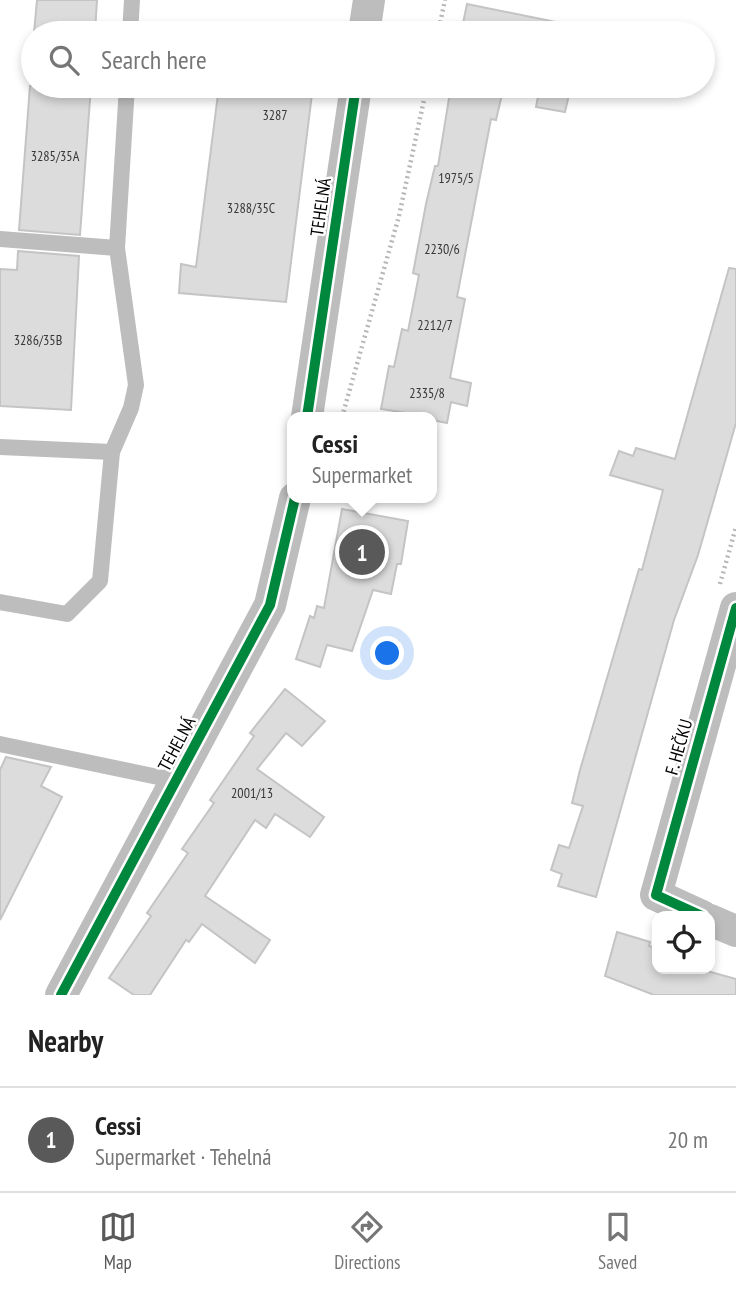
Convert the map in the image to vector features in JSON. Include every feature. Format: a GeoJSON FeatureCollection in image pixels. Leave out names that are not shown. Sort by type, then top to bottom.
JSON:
{"type":"FeatureCollection","features":[{"type":"Feature","properties":{"kind":"street"},"geometry":{"type":"LineString","coordinates":[[366,21],[369,0]]}},
{"type":"Feature","properties":{"kind":"street","name":"TEHELNÁ"},"geometry":{"type":"LineString","coordinates":[[308,412],[354,98]]}},
{"type":"Feature","properties":{"kind":"street","name":"TEHELNÁ"},"geometry":{"type":"LineString","coordinates":[[61,995],[270,605],[294,503]]}},
{"type":"Feature","properties":{"kind":"street","name":"F. HEČKU"},"geometry":{"type":"LineString","coordinates":[[691,911],[656,895],[736,608]]}},
{"type":"Feature","properties":{"kind":"street"},"geometry":{"type":"LineString","coordinates":[[715,922],[736,931]]}},
{"type":"Feature","properties":{"kind":"lane"},"geometry":{"type":"LineString","coordinates":[[131,21],[132,0]]}},
{"type":"Feature","properties":{"kind":"lane"},"geometry":{"type":"LineString","coordinates":[[0,602],[68,614],[100,581],[112,452],[131,408],[135,385],[117,248],[126,98]]}},
{"type":"Feature","properties":{"kind":"lane"},"geometry":{"type":"LineString","coordinates":[[0,239],[117,248]]}},
{"type":"Feature","properties":{"kind":"lane"},"geometry":{"type":"LineString","coordinates":[[0,447],[112,452]]}},
{"type":"Feature","properties":{"kind":"lane"},"geometry":{"type":"LineString","coordinates":[[0,744],[177,781]]}},
{"type":"Feature","properties":{"kind":"path"},"geometry":{"type":"LineString","coordinates":[[441,21],[445,0]]}},
{"type":"Feature","properties":{"kind":"path"},"geometry":{"type":"LineString","coordinates":[[343,412],[399,216],[424,98]]}},
{"type":"Feature","properties":{"kind":"building"},"geometry":{"type":"Polygon","coordinates":[[[37,0],[97,0],[96,21],[35,21],[37,0]]]}},
{"type":"Feature","properties":{"kind":"building"},"geometry":{"type":"Polygon","coordinates":[[[467,4],[551,21],[463,21],[467,4]]]}},
{"type":"Feature","properties":{"kind":"building"},"geometry":{"type":"Polygon","coordinates":[[[29,98],[90,98],[80,235],[19,230],[29,98]]]}},
{"type":"Feature","properties":{"kind":"building"},"geometry":{"type":"Polygon","coordinates":[[[217,98],[312,98],[286,302],[179,293],[181,264],[196,267],[217,98]]]}},
{"type":"Feature","properties":{"kind":"building"},"geometry":{"type":"Polygon","coordinates":[[[449,98],[501,98],[496,120],[491,119],[457,297],[465,299],[450,378],[471,383],[467,406],[451,402],[447,423],[437,421],[437,412],[381,409],[389,366],[394,367],[402,329],[408,331],[419,275],[413,273],[426,204],[435,166],[438,166],[449,98]]]}},
{"type":"Feature","properties":{"kind":"building"},"geometry":{"type":"Polygon","coordinates":[[[538,98],[568,98],[565,112],[536,107],[538,98]]]}},
{"type":"Feature","properties":{"kind":"building"},"geometry":{"type":"Polygon","coordinates":[[[18,251],[79,256],[71,410],[0,406],[0,269],[17,270],[18,251]]]}},
{"type":"Feature","properties":{"kind":"building"},"geometry":{"type":"Polygon","coordinates":[[[729,268],[736,269],[736,423],[698,555],[674,620],[596,897],[558,886],[562,874],[551,870],[559,845],[569,848],[583,806],[572,803],[580,770],[639,569],[642,570],[663,490],[610,475],[619,451],[633,456],[636,448],[675,459],[729,268]]]}},
{"type":"Feature","properties":{"kind":"building"},"geometry":{"type":"Polygon","coordinates":[[[342,509],[408,521],[401,564],[397,564],[391,594],[373,590],[352,651],[327,645],[320,667],[296,659],[310,616],[314,618],[317,606],[324,608],[342,509]]]}},
{"type":"Feature","properties":{"kind":"building"},"geometry":{"type":"Polygon","coordinates":[[[285,689],[325,721],[302,746],[286,733],[257,769],[324,817],[310,837],[275,814],[266,828],[255,820],[205,896],[270,940],[255,963],[202,924],[189,942],[186,940],[150,995],[134,995],[109,978],[151,916],[147,913],[188,853],[182,849],[214,803],[210,800],[254,736],[250,733],[285,689]]]}},
{"type":"Feature","properties":{"kind":"building"},"geometry":{"type":"Polygon","coordinates":[[[6,757],[51,767],[41,786],[62,797],[0,920],[0,770],[6,757]]]}},
{"type":"Feature","properties":{"kind":"building"},"geometry":{"type":"Polygon","coordinates":[[[617,932],[650,942],[652,974],[715,973],[736,979],[736,995],[654,995],[605,976],[617,932]]]}},
{"type":"Feature","properties":{"kind":"cycle path"},"geometry":{"type":"LineString","coordinates":[[308,412],[354,98]]}},
{"type":"Feature","properties":{"kind":"cycle path"},"geometry":{"type":"LineString","coordinates":[[61,995],[270,605],[294,503]]}},
{"type":"Feature","properties":{"kind":"cycle path"},"geometry":{"type":"LineString","coordinates":[[691,911],[656,895],[736,608]]}},
{"type":"Feature","properties":{"kind":"place","name":"Cessi"},"geometry":{"type":"Point","coordinates":[362,552]}}]}
